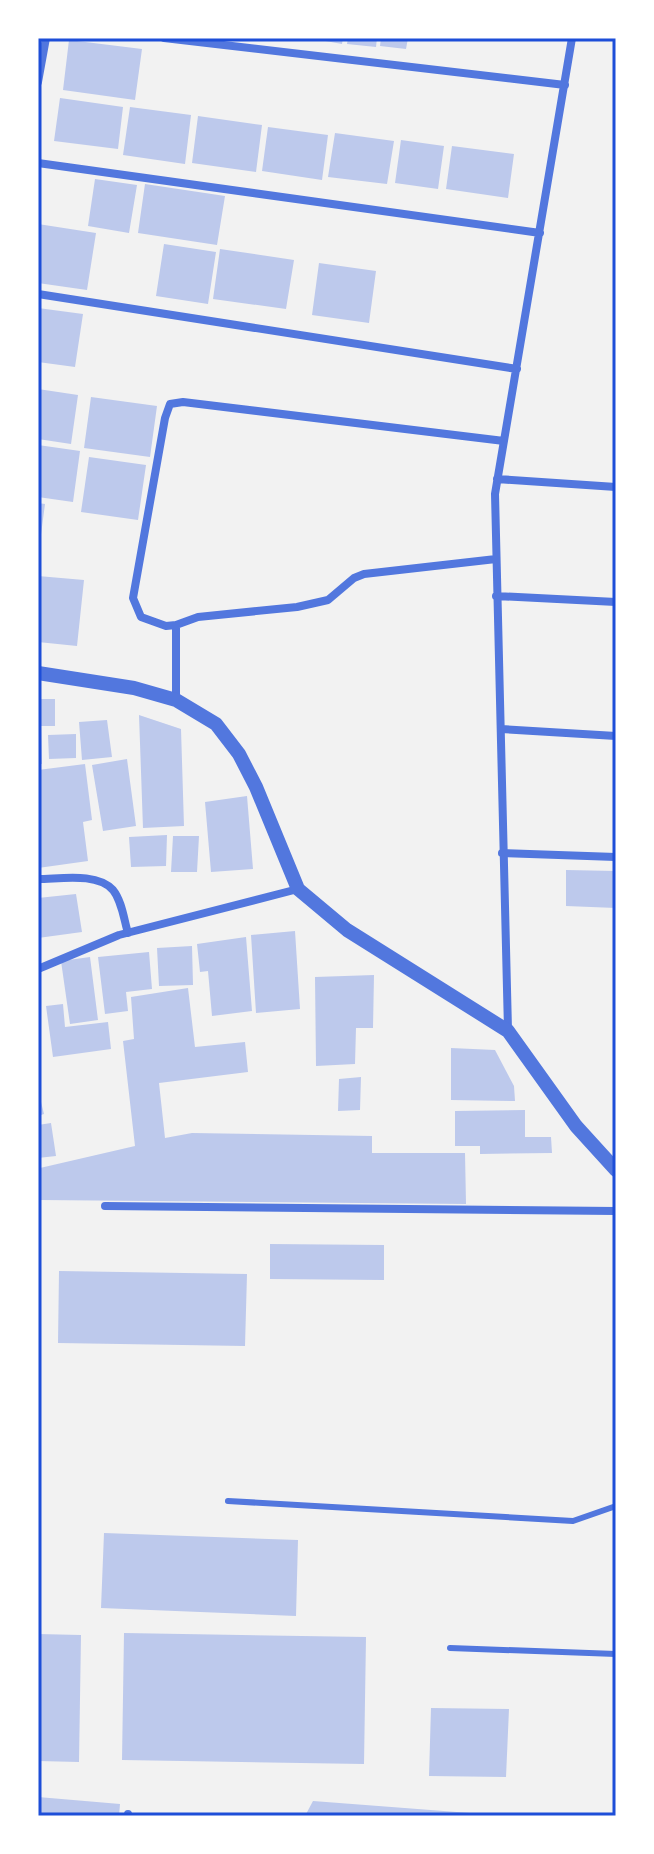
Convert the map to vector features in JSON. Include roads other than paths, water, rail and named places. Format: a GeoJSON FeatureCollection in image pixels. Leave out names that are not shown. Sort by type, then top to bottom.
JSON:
{"type":"FeatureCollection","features":[{"type":"Feature","properties":{"kind":"street"},"geometry":{"type":"LineString","coordinates":[[38,82],[41,49],[46,38]]}},
{"type":"Feature","properties":{"kind":"street"},"geometry":{"type":"LineString","coordinates":[[164,38],[565,85]]}},
{"type":"Feature","properties":{"kind":"street"},"geometry":{"type":"LineString","coordinates":[[508,1031],[495,494],[572,38]]}},
{"type":"Feature","properties":{"kind":"street"},"geometry":{"type":"LineString","coordinates":[[38,163],[540,233]]}},
{"type":"Feature","properties":{"kind":"street"},"geometry":{"type":"LineString","coordinates":[[38,294],[517,369]]}},
{"type":"Feature","properties":{"kind":"street"},"geometry":{"type":"LineString","coordinates":[[496,559],[364,574],[354,578],[328,600],[297,607],[198,617],[176,625],[166,626],[141,617],[133,598],[170,404],[183,402],[504,441]]}},
{"type":"Feature","properties":{"kind":"street"},"geometry":{"type":"LineString","coordinates":[[497,479],[616,487]]}},
{"type":"Feature","properties":{"kind":"street"},"geometry":{"type":"LineString","coordinates":[[496,596],[616,602]]}},
{"type":"Feature","properties":{"kind":"street"},"geometry":{"type":"LineString","coordinates":[[176,625],[176,700]]}},
{"type":"Feature","properties":{"kind":"street"},"geometry":{"type":"LineString","coordinates":[[38,673],[134,688],[176,700],[216,724],[239,754],[256,787],[298,889],[347,930],[508,1031],[576,1126],[616,1170]]}},
{"type":"Feature","properties":{"kind":"street"},"geometry":{"type":"LineString","coordinates":[[501,729],[616,736]]}},
{"type":"Feature","properties":{"kind":"street"},"geometry":{"type":"LineString","coordinates":[[502,853],[616,857]]}},
{"type":"Feature","properties":{"kind":"street"},"geometry":{"type":"LineString","coordinates":[[38,879],[81,878],[100,882],[113,890],[128,933]]}},
{"type":"Feature","properties":{"kind":"street"},"geometry":{"type":"LineString","coordinates":[[38,969],[128,933],[298,889]]}},
{"type":"Feature","properties":{"kind":"street"},"geometry":{"type":"LineString","coordinates":[[105,1206],[616,1211]]}},
{"type":"Feature","properties":{"kind":"lane"},"geometry":{"type":"LineString","coordinates":[[228,1501],[573,1521],[616,1506]]}},
{"type":"Feature","properties":{"kind":"lane"},"geometry":{"type":"LineString","coordinates":[[450,1648],[616,1654]]}}]}
